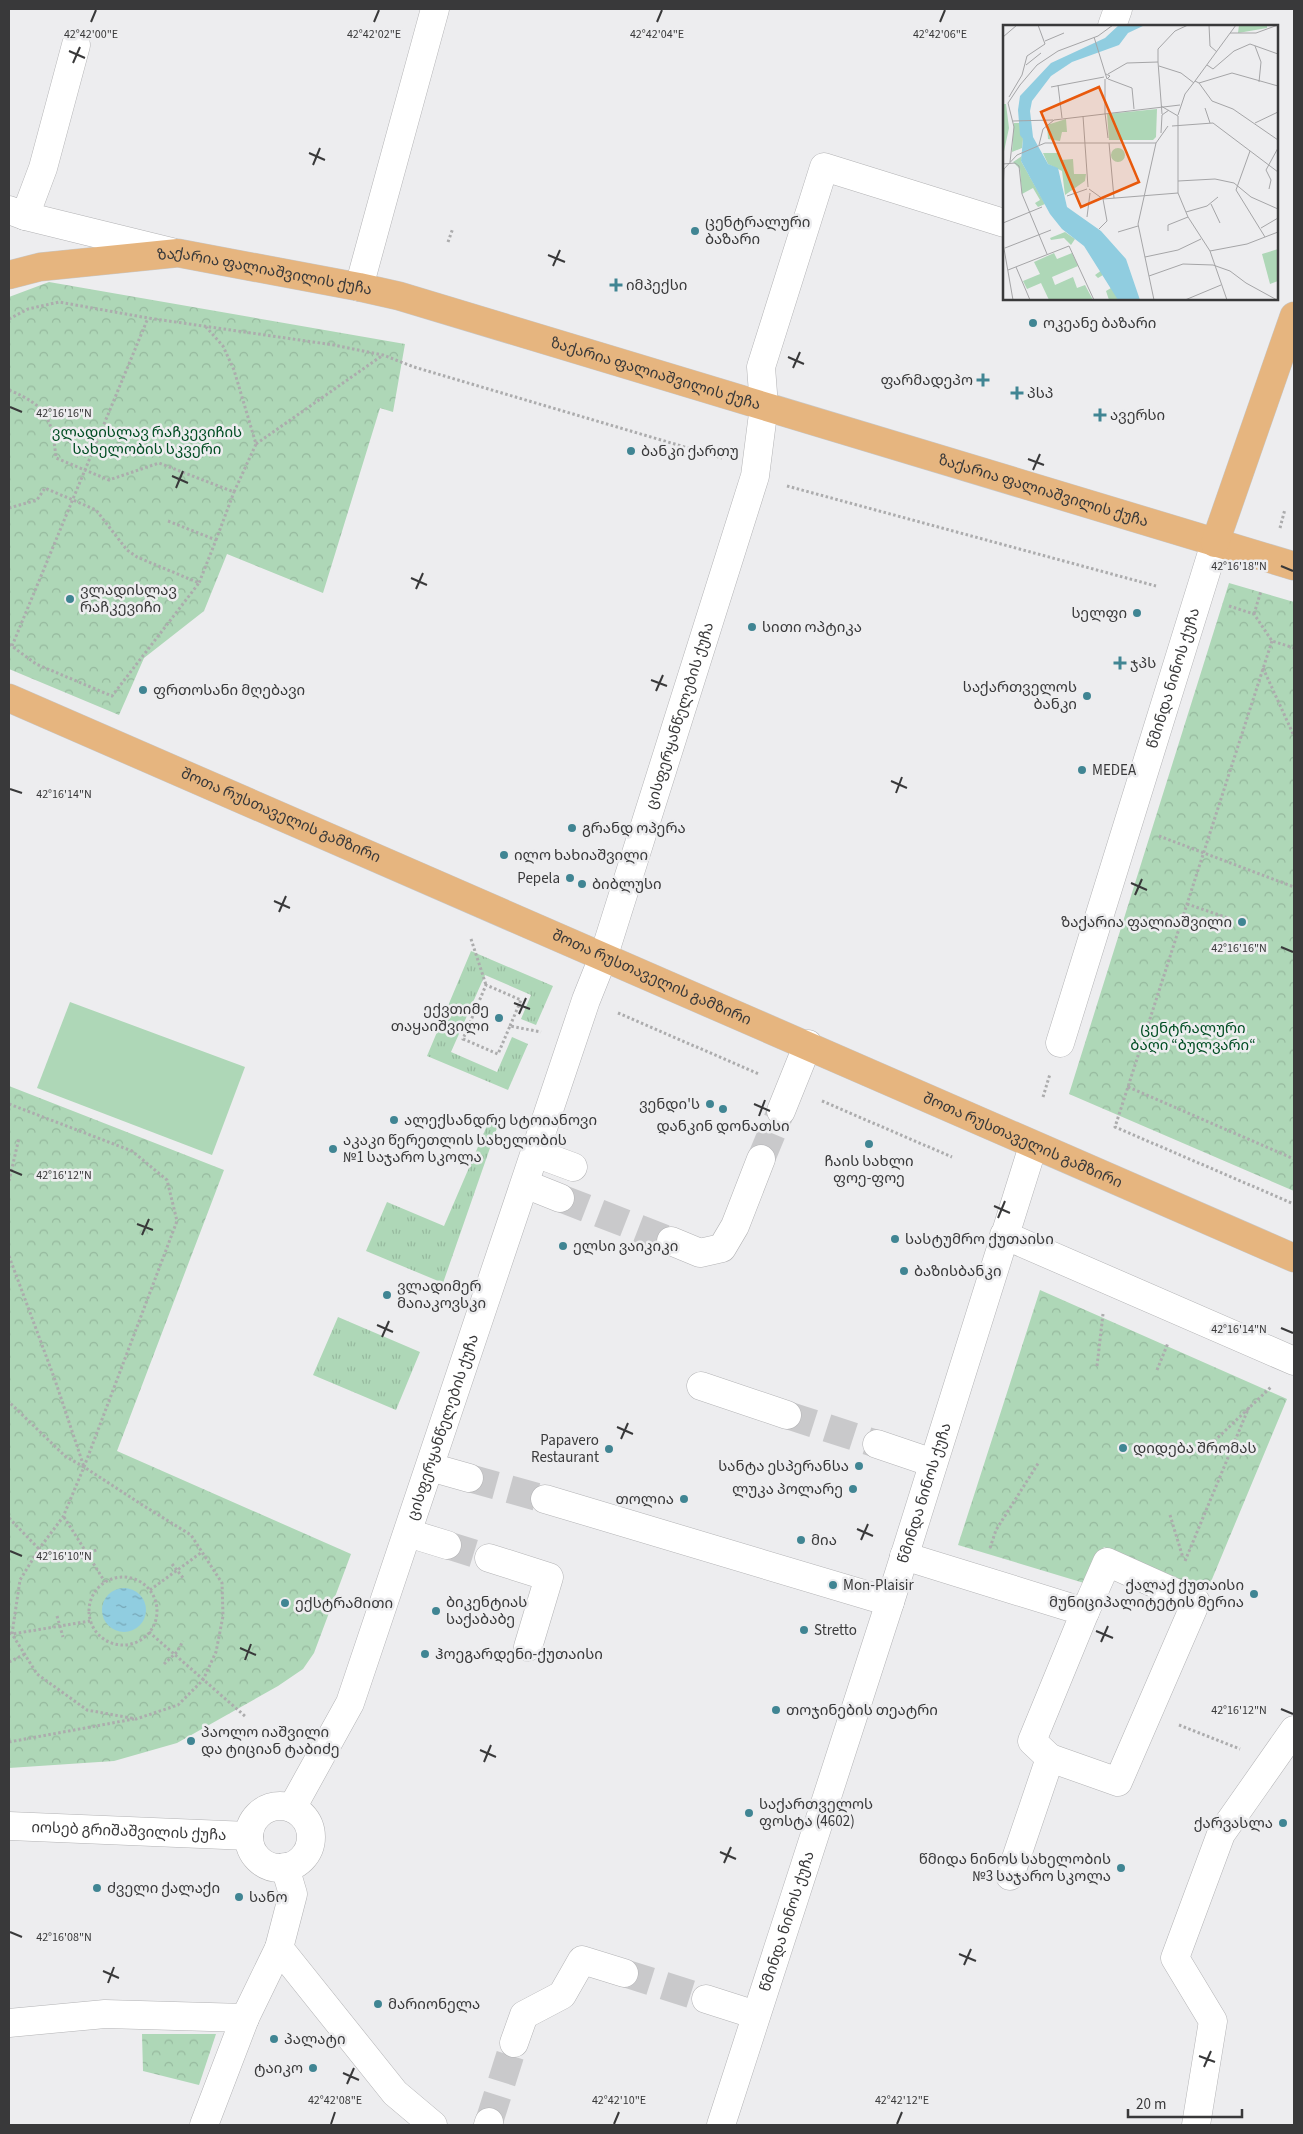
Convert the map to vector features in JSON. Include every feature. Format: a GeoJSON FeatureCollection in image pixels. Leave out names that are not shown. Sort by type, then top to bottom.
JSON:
{"type":"FeatureCollection","features":[{"type":"Feature","properties":{"kind":"main road","name":"ზაქარია ფალიაშვილის ქუჩა"},"geometry":{"type":"LineString","coordinates":[[178,253],[399,296],[1294,566]]}},
{"type":"Feature","properties":{"kind":"main road"},"geometry":{"type":"LineString","coordinates":[[9,275],[40,267],[178,253]]}},
{"type":"Feature","properties":{"kind":"main road","name":"წმინდა ნინოს ქუჩა"},"geometry":{"type":"LineString","coordinates":[[1214,543],[1294,316]]}},
{"type":"Feature","properties":{"kind":"main road","name":"შოთა რუსთაველის გამზირი"},"geometry":{"type":"LineString","coordinates":[[9,698],[808,1044],[1033,1146],[1294,1258]]}},
{"type":"Feature","properties":{"kind":"street"},"geometry":{"type":"LineString","coordinates":[[359,287],[435,9]]}},
{"type":"Feature","properties":{"kind":"street"},"geometry":{"type":"LineString","coordinates":[[1112,25],[1118,9]]}},
{"type":"Feature","properties":{"kind":"street"},"geometry":{"type":"LineString","coordinates":[[17,213],[43,168],[76,45]]}},
{"type":"Feature","properties":{"kind":"street","name":"ცისფერყანწელების ქუჩა"},"geometry":{"type":"LineString","coordinates":[[292,1808],[350,1703],[586,1000],[604,956],[755,476],[764,406],[760,367],[824,167],[1003,223]]}},
{"type":"Feature","properties":{"kind":"street","name":"ზაქარია ფალიაშვილის ქუჩა"},"geometry":{"type":"LineString","coordinates":[[17,213],[178,253]]}},
{"type":"Feature","properties":{"kind":"street","name":"წმინდა ნინოს ქუჩა"},"geometry":{"type":"LineString","coordinates":[[1060,1043],[1214,543]]}},
{"type":"Feature","properties":{"kind":"street"},"geometry":{"type":"LineString","coordinates":[[785,1099],[808,1044]]}},
{"type":"Feature","properties":{"kind":"street","name":"წმინდა ნინოს ქუჩა"},"geometry":{"type":"LineString","coordinates":[[721,2125],[890,1602],[1033,1146]]}},
{"type":"Feature","properties":{"kind":"street"},"geometry":{"type":"LineString","coordinates":[[535,1153],[573,1167]]}},
{"type":"Feature","properties":{"kind":"street"},"geometry":{"type":"LineString","coordinates":[[671,1241],[700,1253],[722,1248],[735,1226],[761,1158]]}},
{"type":"Feature","properties":{"kind":"street"},"geometry":{"type":"LineString","coordinates":[[524,1184],[560,1198]]}},
{"type":"Feature","properties":{"kind":"street"},"geometry":{"type":"LineString","coordinates":[[1004,1235],[1294,1361]]}},
{"type":"Feature","properties":{"kind":"street"},"geometry":{"type":"LineString","coordinates":[[701,1386],[788,1415]]}},
{"type":"Feature","properties":{"kind":"street"},"geometry":{"type":"LineString","coordinates":[[877,1444],[933,1463]]}},
{"type":"Feature","properties":{"kind":"street"},"geometry":{"type":"LineString","coordinates":[[430,1467],[469,1478]]}},
{"type":"Feature","properties":{"kind":"street"},"geometry":{"type":"LineString","coordinates":[[545,1499],[890,1602]]}},
{"type":"Feature","properties":{"kind":"street"},"geometry":{"type":"LineString","coordinates":[[408,1533],[447,1545]]}},
{"type":"Feature","properties":{"kind":"street"},"geometry":{"type":"LineString","coordinates":[[904,1556],[1085,1612]]}},
{"type":"Feature","properties":{"kind":"street"},"geometry":{"type":"LineString","coordinates":[[489,1558],[549,1577],[528,1647]]}},
{"type":"Feature","properties":{"kind":"street"},"geometry":{"type":"LineString","coordinates":[[1107,1562],[1196,1602],[1148,1712],[1118,1782],[1050,1758],[1032,1740],[1107,1562]]}},
{"type":"Feature","properties":{"kind":"street"},"geometry":{"type":"LineString","coordinates":[[1196,2125],[1213,2021],[1175,1958],[1221,1834],[1294,1730]]}},
{"type":"Feature","properties":{"kind":"street"},"geometry":{"type":"LineString","coordinates":[[1010,1876],[1050,1758]]}},
{"type":"Feature","properties":{"kind":"street"},"geometry":{"type":"LineString","coordinates":[[279,1806],[292,1808],[299,1811],[309,1824],[311,1840],[305,1855],[293,1865],[285,1867],[266,1864],[258,1858],[252,1849],[249,1836],[251,1827],[257,1816],[267,1808],[279,1806]]}},
{"type":"Feature","properties":{"kind":"street","name":"იოსებ გრიშაშვილის ქუჩა"},"geometry":{"type":"LineString","coordinates":[[9,1826],[249,1836]]}},
{"type":"Feature","properties":{"kind":"street"},"geometry":{"type":"LineString","coordinates":[[204,2125],[245,2018],[278,1948],[293,1894],[285,1867]]}},
{"type":"Feature","properties":{"kind":"street"},"geometry":{"type":"LineString","coordinates":[[278,1948],[396,2093],[433,2125]]}},
{"type":"Feature","properties":{"kind":"street"},"geometry":{"type":"LineString","coordinates":[[514,2043],[524,2015],[562,1995],[582,1960],[624,1973]]}},
{"type":"Feature","properties":{"kind":"street"},"geometry":{"type":"LineString","coordinates":[[706,1999],[756,2015]]}},
{"type":"Feature","properties":{"kind":"street"},"geometry":{"type":"LineString","coordinates":[[9,2023],[105,2014],[245,2018]]}},
{"type":"Feature","properties":{"kind":"path"},"geometry":{"type":"LineString","coordinates":[[448,242],[453,228]]}},
{"type":"Feature","properties":{"kind":"path"},"geometry":{"type":"LineString","coordinates":[[9,319],[28,309],[58,302],[148,318],[334,345],[384,355],[414,367],[726,459]]}},
{"type":"Feature","properties":{"kind":"path"},"geometry":{"type":"LineString","coordinates":[[148,318],[11,645],[36,664],[112,696],[198,583],[234,492],[256,444],[384,355]]}},
{"type":"Feature","properties":{"kind":"path"},"geometry":{"type":"LineString","coordinates":[[206,327],[223,346],[234,370],[256,444]]}},
{"type":"Feature","properties":{"kind":"path"},"geometry":{"type":"LineString","coordinates":[[9,390],[37,405],[48,418],[53,431],[56,458],[109,480],[159,463],[234,492]]}},
{"type":"Feature","properties":{"kind":"path"},"geometry":{"type":"LineString","coordinates":[[788,487],[1156,586]]}},
{"type":"Feature","properties":{"kind":"path"},"geometry":{"type":"LineString","coordinates":[[9,508],[37,500],[45,488],[96,510],[127,550],[137,557],[198,583]]}},
{"type":"Feature","properties":{"kind":"path"},"geometry":{"type":"LineString","coordinates":[[168,520],[216,540]]}},
{"type":"Feature","properties":{"kind":"path"},"geometry":{"type":"LineString","coordinates":[[1254,614],[1272,641],[1294,648]]}},
{"type":"Feature","properties":{"kind":"path"},"geometry":{"type":"LineString","coordinates":[[1272,641],[1115,1127],[1294,1204]]}},
{"type":"Feature","properties":{"kind":"path"},"geometry":{"type":"LineString","coordinates":[[1263,668],[1294,736]]}},
{"type":"Feature","properties":{"kind":"path"},"geometry":{"type":"LineString","coordinates":[[1128,825],[1294,887]]}},
{"type":"Feature","properties":{"kind":"path"},"geometry":{"type":"LineString","coordinates":[[1187,904],[1234,920]]}},
{"type":"Feature","properties":{"kind":"path"},"geometry":{"type":"LineString","coordinates":[[471,939],[486,985],[463,1039],[498,1054],[521,1000],[486,985]]}},
{"type":"Feature","properties":{"kind":"path"},"geometry":{"type":"LineString","coordinates":[[586,1000],[785,1099],[952,1157]]}},
{"type":"Feature","properties":{"kind":"path"},"geometry":{"type":"LineString","coordinates":[[510,1026],[544,1033]]}},
{"type":"Feature","properties":{"kind":"path"},"geometry":{"type":"LineString","coordinates":[[1128,1087],[1294,1159]]}},
{"type":"Feature","properties":{"kind":"path"},"geometry":{"type":"LineString","coordinates":[[9,1104],[132,1151],[167,1180],[177,1221],[64,1517],[39,1549],[20,1580],[10,1634],[37,1674],[87,1710],[136,1719]]}},
{"type":"Feature","properties":{"kind":"path"},"geometry":{"type":"LineString","coordinates":[[9,1181],[19,1138]]}},
{"type":"Feature","properties":{"kind":"path"},"geometry":{"type":"LineString","coordinates":[[9,1256],[55,1380],[84,1467]]}},
{"type":"Feature","properties":{"kind":"path"},"geometry":{"type":"LineString","coordinates":[[1097,1366],[1103,1310]]}},
{"type":"Feature","properties":{"kind":"path"},"geometry":{"type":"LineString","coordinates":[[1157,1370],[1169,1339]]}},
{"type":"Feature","properties":{"kind":"path"},"geometry":{"type":"LineString","coordinates":[[1207,1448],[1273,1385]]}},
{"type":"Feature","properties":{"kind":"path"},"geometry":{"type":"LineString","coordinates":[[9,1402],[65,1456],[191,1535],[222,1582],[223,1616],[216,1652],[203,1680],[178,1705],[136,1719],[9,1742]]}},
{"type":"Feature","properties":{"kind":"path"},"geometry":{"type":"LineString","coordinates":[[1184,1562],[1249,1408]]}},
{"type":"Feature","properties":{"kind":"path"},"geometry":{"type":"LineString","coordinates":[[980,1579],[996,1530],[1039,1462]]}},
{"type":"Feature","properties":{"kind":"path"},"geometry":{"type":"LineString","coordinates":[[64,1517],[105,1582]]}},
{"type":"Feature","properties":{"kind":"path"},"geometry":{"type":"LineString","coordinates":[[9,1518],[39,1549]]}},
{"type":"Feature","properties":{"kind":"path"},"geometry":{"type":"LineString","coordinates":[[82,1559],[87,1554],[97,1550]]}},
{"type":"Feature","properties":{"kind":"path"},"geometry":{"type":"LineString","coordinates":[[150,1590],[202,1552]]}},
{"type":"Feature","properties":{"kind":"path"},"geometry":{"type":"LineString","coordinates":[[172,1564],[178,1569],[184,1580]]}},
{"type":"Feature","properties":{"kind":"path"},"geometry":{"type":"LineString","coordinates":[[123,1577],[135,1579],[150,1590],[156,1605],[155,1621],[149,1632],[140,1640],[127,1644],[116,1644],[102,1637],[90,1621],[90,1600],[96,1590],[105,1582],[123,1577]]}},
{"type":"Feature","properties":{"kind":"path"},"geometry":{"type":"LineString","coordinates":[[57,1616],[63,1637]]}},
{"type":"Feature","properties":{"kind":"path"},"geometry":{"type":"LineString","coordinates":[[10,1634],[90,1621]]}},
{"type":"Feature","properties":{"kind":"path"},"geometry":{"type":"LineString","coordinates":[[149,1632],[246,1717]]}},
{"type":"Feature","properties":{"kind":"path"},"geometry":{"type":"LineString","coordinates":[[164,1664],[183,1642]]}},
{"type":"Feature","properties":{"kind":"path"},"geometry":{"type":"LineString","coordinates":[[9,1662],[25,1654]]}},
{"type":"Feature","properties":{"kind":"path"},"geometry":{"type":"LineString","coordinates":[[1148,1712],[1272,1762]]}},
{"type":"Feature","properties":{"kind":"green space","name":"ვლადისლავ რაჩკევიჩის სახელობის სკვერი"},"geometry":{"type":"Polygon","coordinates":[[[49,282],[405,344],[393,412],[380,408],[323,593],[227,554],[204,611],[144,658],[119,715],[9,669],[9,297],[49,282]]]}},
{"type":"Feature","properties":{"kind":"green space","name":"ცენტრალური ბაღი “ბულვარი“"},"geometry":{"type":"Polygon","coordinates":[[[1229,583],[1294,602],[1294,1191],[1069,1094],[1229,583]]]}},
{"type":"Feature","properties":{"kind":"green space"},"geometry":{"type":"Polygon","coordinates":[[[471,951],[553,986],[536,1025],[521,1019],[531,995],[485,975],[451,1052],[497,1072],[512,1037],[528,1044],[508,1090],[427,1056],[471,951]]]}},
{"type":"Feature","properties":{"kind":"green space"},"geometry":{"type":"Polygon","coordinates":[[[70,1002],[245,1067],[212,1155],[37,1088],[70,1002]]]}},
{"type":"Feature","properties":{"kind":"green space"},"geometry":{"type":"Polygon","coordinates":[[[9,1086],[224,1170],[117,1451],[351,1554],[314,1653],[303,1669],[278,1686],[177,1743],[114,1761],[9,1768],[9,1086]]]}},
{"type":"Feature","properties":{"kind":"green space"},"geometry":{"type":"Polygon","coordinates":[[[489,1121],[498,1125],[443,1283],[366,1251],[387,1202],[444,1226],[489,1121]]]}},
{"type":"Feature","properties":{"kind":"green space"},"geometry":{"type":"Polygon","coordinates":[[[1040,1290],[1287,1399],[1205,1596],[1104,1547],[1084,1583],[958,1545],[1040,1290]]]}},
{"type":"Feature","properties":{"kind":"green space"},"geometry":{"type":"Polygon","coordinates":[[[338,1317],[420,1352],[396,1410],[313,1375],[338,1317]]]}},
{"type":"Feature","properties":{"kind":"green space"},"geometry":{"type":"Polygon","coordinates":[[[142,2034],[216,2034],[199,2085],[143,2071],[142,2034]]]}},
{"type":"Feature","properties":{"kind":"water"},"geometry":{"type":"Polygon","coordinates":[[[120,1588],[128,1588],[140,1594],[146,1610],[140,1626],[128,1632],[120,1632],[108,1626],[102,1614],[102,1606],[108,1594],[120,1588]]]}},
{"type":"Feature","properties":{"kind":"tunnel"},"geometry":{"type":"LineString","coordinates":[[761,1159],[781,1111]]}},
{"type":"Feature","properties":{"kind":"tunnel"},"geometry":{"type":"LineString","coordinates":[[560,1198],[671,1241]]}},
{"type":"Feature","properties":{"kind":"tunnel"},"geometry":{"type":"LineString","coordinates":[[787,1415],[877,1444]]}},
{"type":"Feature","properties":{"kind":"tunnel"},"geometry":{"type":"LineString","coordinates":[[469,1478],[545,1499]]}},
{"type":"Feature","properties":{"kind":"tunnel"},"geometry":{"type":"LineString","coordinates":[[447,1545],[489,1558]]}},
{"type":"Feature","properties":{"kind":"tunnel"},"geometry":{"type":"LineString","coordinates":[[624,1973],[706,1999]]}},
{"type":"Feature","properties":{"kind":"tunnel"},"geometry":{"type":"LineString","coordinates":[[489,2122],[514,2043]]}},
{"type":"Feature","properties":{"kind":"place","name":"ცენტრალური ბაზარი"},"geometry":{"type":"Point","coordinates":[695,231]}},
{"type":"Feature","properties":{"kind":"place","name":"იმპექსი"},"geometry":{"type":"Point","coordinates":[616,285]}},
{"type":"Feature","properties":{"kind":"place","name":"ოკეანე ბაზარი"},"geometry":{"type":"Point","coordinates":[1033,323]}},
{"type":"Feature","properties":{"kind":"place","name":"ფარმადეპო"},"geometry":{"type":"Point","coordinates":[983,380]}},
{"type":"Feature","properties":{"kind":"place","name":"პსპ"},"geometry":{"type":"Point","coordinates":[1017,393]}},
{"type":"Feature","properties":{"kind":"place","name":"ავერსი"},"geometry":{"type":"Point","coordinates":[1100,415]}},
{"type":"Feature","properties":{"kind":"place","name":"ბანკი ქართუ"},"geometry":{"type":"Point","coordinates":[631,451]}},
{"type":"Feature","properties":{"kind":"place","name":"ვლადისლავ რაჩკევიჩი"},"geometry":{"type":"Point","coordinates":[70,599]}},
{"type":"Feature","properties":{"kind":"place","name":"სელფი"},"geometry":{"type":"Point","coordinates":[1137,613]}},
{"type":"Feature","properties":{"kind":"place","name":"სითი ოპტიკა"},"geometry":{"type":"Point","coordinates":[752,627]}},
{"type":"Feature","properties":{"kind":"place","name":"ჯპს"},"geometry":{"type":"Point","coordinates":[1120,663]}},
{"type":"Feature","properties":{"kind":"place","name":"ფრთოსანი მღებავი"},"geometry":{"type":"Point","coordinates":[143,690]}},
{"type":"Feature","properties":{"kind":"place","name":"საქართველოს ბანკი"},"geometry":{"type":"Point","coordinates":[1087,696]}},
{"type":"Feature","properties":{"kind":"place","name":"MEDEA"},"geometry":{"type":"Point","coordinates":[1082,770]}},
{"type":"Feature","properties":{"kind":"place","name":"გრანდ ოპერა"},"geometry":{"type":"Point","coordinates":[572,828]}},
{"type":"Feature","properties":{"kind":"place","name":"ილო ხახიაშვილი"},"geometry":{"type":"Point","coordinates":[504,855]}},
{"type":"Feature","properties":{"kind":"place","name":"Pepela"},"geometry":{"type":"Point","coordinates":[570,878]}},
{"type":"Feature","properties":{"kind":"place","name":"ბიბლუსი"},"geometry":{"type":"Point","coordinates":[582,884]}},
{"type":"Feature","properties":{"kind":"place","name":"ზაქარია ფალიაშვილი"},"geometry":{"type":"Point","coordinates":[1242,922]}},
{"type":"Feature","properties":{"kind":"place","name":"ექვთიმე თაყაიშვილი"},"geometry":{"type":"Point","coordinates":[499,1018]}},
{"type":"Feature","properties":{"kind":"place","name":"ვენდი'ს"},"geometry":{"type":"Point","coordinates":[710,1104]}},
{"type":"Feature","properties":{"kind":"place","name":"დანკინ დონათსი"},"geometry":{"type":"Point","coordinates":[723,1109]}},
{"type":"Feature","properties":{"kind":"place","name":"ალექსანდრე სტოიანოვი"},"geometry":{"type":"Point","coordinates":[394,1120]}},
{"type":"Feature","properties":{"kind":"place","name":"ჩაის სახლი ფოე-ფოე"},"geometry":{"type":"Point","coordinates":[869,1144]}},
{"type":"Feature","properties":{"kind":"place","name":"აკაკი წერეთლის სახელობის №1 საჯარო სკოლა"},"geometry":{"type":"Point","coordinates":[333,1149]}},
{"type":"Feature","properties":{"kind":"place","name":"სასტუმრო ქუთაისი"},"geometry":{"type":"Point","coordinates":[895,1239]}},
{"type":"Feature","properties":{"kind":"place","name":"ელსი ვაიკიკი"},"geometry":{"type":"Point","coordinates":[563,1246]}},
{"type":"Feature","properties":{"kind":"place","name":"ბაზისბანკი"},"geometry":{"type":"Point","coordinates":[904,1271]}},
{"type":"Feature","properties":{"kind":"place","name":"ვლადიმერ მაიაკოვსკი"},"geometry":{"type":"Point","coordinates":[387,1295]}},
{"type":"Feature","properties":{"kind":"place","name":"დიდება შრომას"},"geometry":{"type":"Point","coordinates":[1123,1448]}},
{"type":"Feature","properties":{"kind":"place","name":"Papavero Restaurant"},"geometry":{"type":"Point","coordinates":[609,1449]}},
{"type":"Feature","properties":{"kind":"place","name":"სანტა ესპერანსა"},"geometry":{"type":"Point","coordinates":[859,1466]}},
{"type":"Feature","properties":{"kind":"place","name":"ლუკა პოლარე"},"geometry":{"type":"Point","coordinates":[853,1489]}},
{"type":"Feature","properties":{"kind":"place","name":"თოლია"},"geometry":{"type":"Point","coordinates":[684,1499]}},
{"type":"Feature","properties":{"kind":"place","name":"მია"},"geometry":{"type":"Point","coordinates":[801,1540]}},
{"type":"Feature","properties":{"kind":"place","name":"Mon-Plaisir"},"geometry":{"type":"Point","coordinates":[833,1585]}},
{"type":"Feature","properties":{"kind":"place","name":"ქალაქ ქუთაისი მუნიციპალიტეტის მერია"},"geometry":{"type":"Point","coordinates":[1254,1594]}},
{"type":"Feature","properties":{"kind":"place","name":"ექსტრამითი"},"geometry":{"type":"Point","coordinates":[285,1603]}},
{"type":"Feature","properties":{"kind":"place","name":"ბიკენტიას საქაბაბე"},"geometry":{"type":"Point","coordinates":[436,1611]}},
{"type":"Feature","properties":{"kind":"place","name":"Stretto"},"geometry":{"type":"Point","coordinates":[804,1630]}},
{"type":"Feature","properties":{"kind":"place","name":"ჰოეგარდენი-ქუთაისი"},"geometry":{"type":"Point","coordinates":[425,1654]}},
{"type":"Feature","properties":{"kind":"place","name":"თოჯინების თეატრი"},"geometry":{"type":"Point","coordinates":[776,1710]}},
{"type":"Feature","properties":{"kind":"place","name":"პაოლო იაშვილი და ტიციან ტაბიძე"},"geometry":{"type":"Point","coordinates":[191,1741]}},
{"type":"Feature","properties":{"kind":"place","name":"საქართველოს ფოსტა (4602)"},"geometry":{"type":"Point","coordinates":[749,1813]}},
{"type":"Feature","properties":{"kind":"place","name":"ქარვასლა"},"geometry":{"type":"Point","coordinates":[1283,1823]}},
{"type":"Feature","properties":{"kind":"place","name":"წმიდა ნინოს სახელობის №3 საჯარო სკოლა"},"geometry":{"type":"Point","coordinates":[1121,1868]}},
{"type":"Feature","properties":{"kind":"place","name":"ძველი ქალაქი"},"geometry":{"type":"Point","coordinates":[97,1888]}},
{"type":"Feature","properties":{"kind":"place","name":"სანო"},"geometry":{"type":"Point","coordinates":[239,1897]}},
{"type":"Feature","properties":{"kind":"place","name":"მარიონელა"},"geometry":{"type":"Point","coordinates":[378,2004]}},
{"type":"Feature","properties":{"kind":"place","name":"პალატი"},"geometry":{"type":"Point","coordinates":[274,2039]}},
{"type":"Feature","properties":{"kind":"place","name":"ტაიკო"},"geometry":{"type":"Point","coordinates":[313,2068]}}]}
